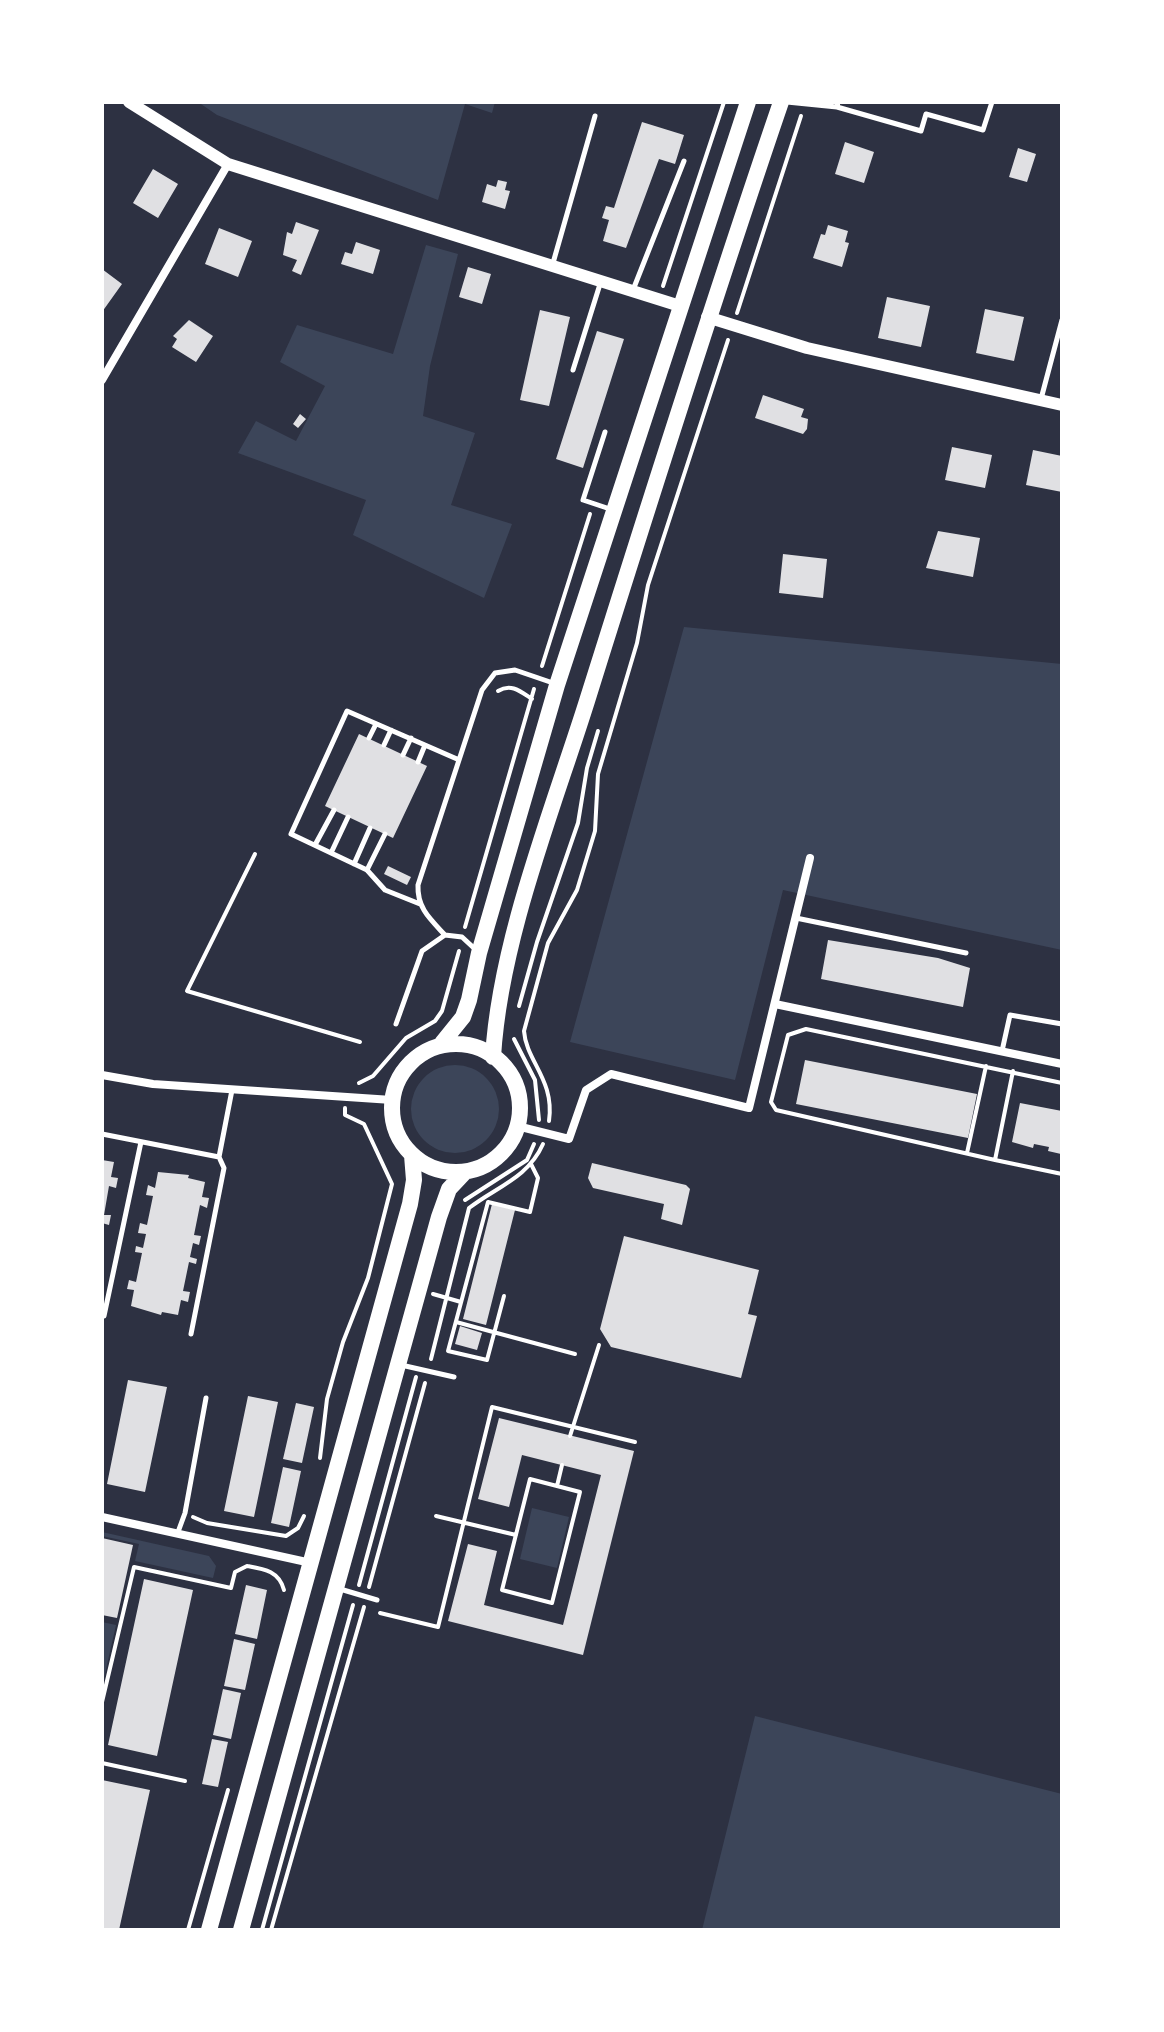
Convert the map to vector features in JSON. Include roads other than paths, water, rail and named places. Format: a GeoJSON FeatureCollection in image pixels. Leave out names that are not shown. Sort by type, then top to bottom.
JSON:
{"type":"FeatureCollection","features":[{"type":"Feature","properties":{"kind":"main road"},"geometry":{"type":"LineString","coordinates":[[442,1043],[467,1044],[493,1057],[514,1081],[519,1100],[517,1126],[508,1145],[487,1164],[465,1172],[441,1171],[412,1155],[396,1132],[392,1100],[414,1057],[442,1043],[463,1017],[557,685],[748,102]]}},
{"type":"Feature","properties":{"kind":"main road"},"geometry":{"type":"LineString","coordinates":[[493,1057],[499,1002],[517,929],[707,317],[784,102]]}},
{"type":"Feature","properties":{"kind":"main road"},"geometry":{"type":"LineString","coordinates":[[209,1930],[410,1204],[414,1180],[412,1155]]}},
{"type":"Feature","properties":{"kind":"main road"},"geometry":{"type":"LineString","coordinates":[[241,1930],[439,1217],[449,1189],[465,1172]]}},
{"type":"Feature","properties":{"kind":"street"},"geometry":{"type":"LineString","coordinates":[[129,102],[228,164],[680,306]]}},
{"type":"Feature","properties":{"kind":"street"},"geometry":{"type":"LineString","coordinates":[[102,380],[228,164]]}},
{"type":"Feature","properties":{"kind":"street"},"geometry":{"type":"LineString","coordinates":[[707,317],[807,348],[1062,405]]}},
{"type":"Feature","properties":{"kind":"street"},"geometry":{"type":"LineString","coordinates":[[517,1126],[569,1139],[586,1090],[611,1074],[749,1108],[810,858]]}},
{"type":"Feature","properties":{"kind":"street"},"geometry":{"type":"LineString","coordinates":[[775,1004],[1062,1064]]}},
{"type":"Feature","properties":{"kind":"street"},"geometry":{"type":"LineString","coordinates":[[102,1075],[232,1090],[392,1100]]}},
{"type":"Feature","properties":{"kind":"street"},"geometry":{"type":"LineString","coordinates":[[102,1517],[311,1563]]}},
{"type":"Feature","properties":{"kind":"lane"},"geometry":{"type":"LineString","coordinates":[[784,102],[802,106],[838,104],[921,131],[926,114],[983,130],[992,102]]}},
{"type":"Feature","properties":{"kind":"lane"},"geometry":{"type":"LineString","coordinates":[[552,264],[595,116]]}},
{"type":"Feature","properties":{"kind":"lane"},"geometry":{"type":"LineString","coordinates":[[633,291],[684,161]]}},
{"type":"Feature","properties":{"kind":"lane"},"geometry":{"type":"LineString","coordinates":[[573,370],[602,281]]}},
{"type":"Feature","properties":{"kind":"lane"},"geometry":{"type":"LineString","coordinates":[[1041,400],[1062,320]]}},
{"type":"Feature","properties":{"kind":"lane"},"geometry":{"type":"LineString","coordinates":[[605,432],[583,500],[614,511]]}},
{"type":"Feature","properties":{"kind":"lane"},"geometry":{"type":"LineString","coordinates":[[420,904],[418,885],[482,690],[495,673],[515,670],[557,685]]}},
{"type":"Feature","properties":{"kind":"lane"},"geometry":{"type":"LineString","coordinates":[[445,935],[420,904],[385,890],[367,870],[291,834],[347,711],[457,759]]}},
{"type":"Feature","properties":{"kind":"lane"},"geometry":{"type":"LineString","coordinates":[[369,738],[376,724]]}},
{"type":"Feature","properties":{"kind":"lane"},"geometry":{"type":"LineString","coordinates":[[384,745],[391,730]]}},
{"type":"Feature","properties":{"kind":"lane"},"geometry":{"type":"LineString","coordinates":[[403,755],[411,738]]}},
{"type":"Feature","properties":{"kind":"lane"},"geometry":{"type":"LineString","coordinates":[[418,762],[425,745]]}},
{"type":"Feature","properties":{"kind":"lane"},"geometry":{"type":"LineString","coordinates":[[315,845],[334,810]]}},
{"type":"Feature","properties":{"kind":"lane"},"geometry":{"type":"LineString","coordinates":[[331,853],[348,817]]}},
{"type":"Feature","properties":{"kind":"lane"},"geometry":{"type":"LineString","coordinates":[[354,864],[370,828]]}},
{"type":"Feature","properties":{"kind":"lane"},"geometry":{"type":"LineString","coordinates":[[367,870],[385,834]]}},
{"type":"Feature","properties":{"kind":"lane"},"geometry":{"type":"LineString","coordinates":[[796,918],[966,953]]}},
{"type":"Feature","properties":{"kind":"lane"},"geometry":{"type":"LineString","coordinates":[[396,1024],[422,951],[445,935],[462,937],[479,953]]}},
{"type":"Feature","properties":{"kind":"lane"},"geometry":{"type":"LineString","coordinates":[[1002,1051],[1010,1015],[1062,1024]]}},
{"type":"Feature","properties":{"kind":"lane"},"geometry":{"type":"LineString","coordinates":[[191,1334],[224,1168],[219,1157],[232,1090]]}},
{"type":"Feature","properties":{"kind":"lane"},"geometry":{"type":"LineString","coordinates":[[102,1134],[219,1157]]}},
{"type":"Feature","properties":{"kind":"lane"},"geometry":{"type":"LineString","coordinates":[[104,1316],[141,1142]]}},
{"type":"Feature","properties":{"kind":"lane"},"geometry":{"type":"LineString","coordinates":[[398,1364],[454,1377]]}},
{"type":"Feature","properties":{"kind":"lane"},"geometry":{"type":"LineString","coordinates":[[178,1532],[185,1513],[206,1398]]}},
{"type":"Feature","properties":{"kind":"lane"},"geometry":{"type":"LineString","coordinates":[[336,1588],[380,1601]]}}]}
